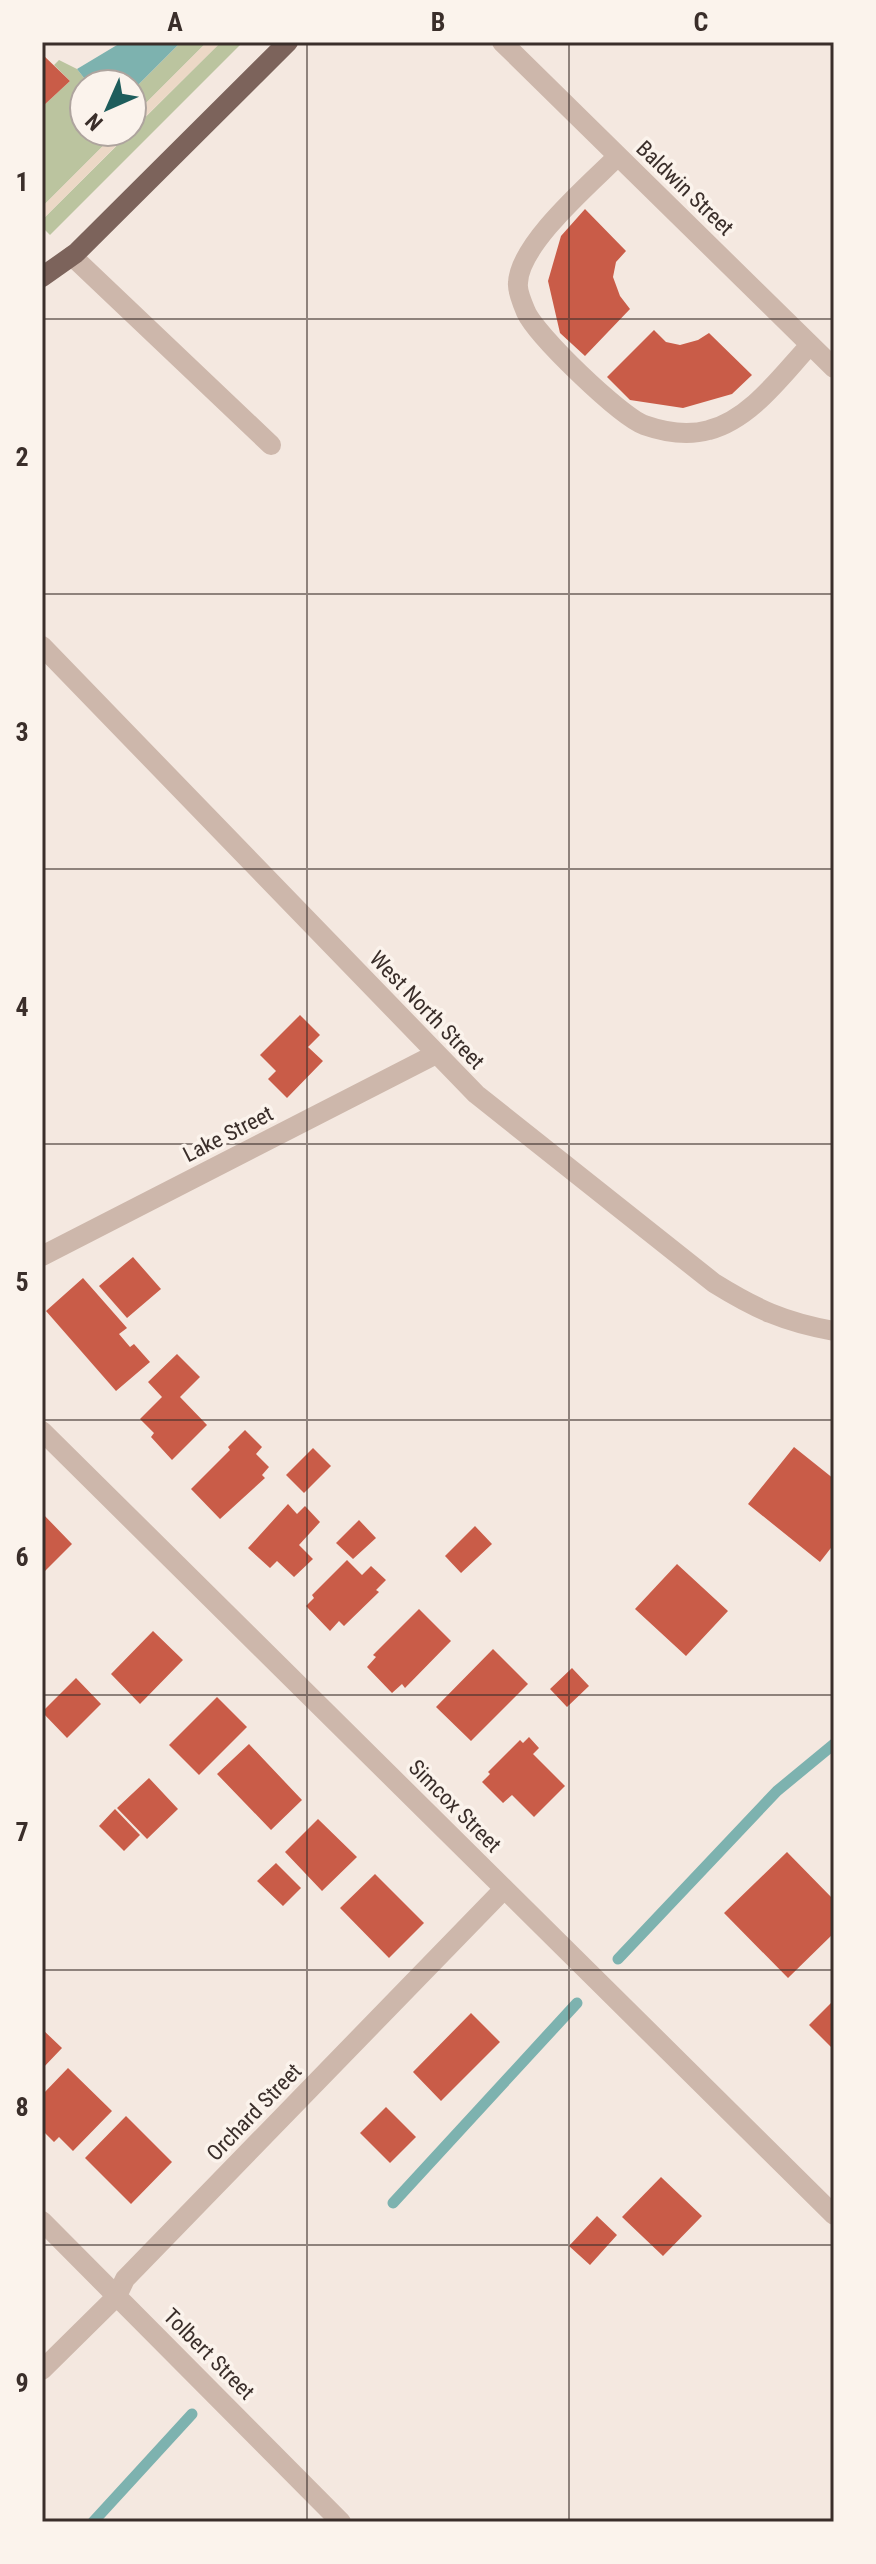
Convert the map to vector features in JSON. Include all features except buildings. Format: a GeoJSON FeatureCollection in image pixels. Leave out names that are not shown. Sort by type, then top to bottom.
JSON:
{"type":"FeatureCollection","features":[{"type":"Feature","properties":{"kind":"main road"},"geometry":{"type":"LineString","coordinates":[[42,277],[72,256],[288,42]]}},
{"type":"Feature","properties":{"kind":"street","name":"Baldwin Street"},"geometry":{"type":"LineString","coordinates":[[502,42],[834,368]]}},
{"type":"Feature","properties":{"kind":"street"},"geometry":{"type":"LineString","coordinates":[[618,156],[549,225],[526,258],[518,283],[526,314],[561,355],[600,393],[641,424],[676,433],[710,430],[743,413],[810,345]]}},
{"type":"Feature","properties":{"kind":"street"},"geometry":{"type":"LineString","coordinates":[[72,256],[271,445]]}},
{"type":"Feature","properties":{"kind":"street","name":"West North Street"},"geometry":{"type":"LineString","coordinates":[[43,650],[476,1094],[714,1283],[754,1308],[798,1325],[834,1331]]}},
{"type":"Feature","properties":{"kind":"street","name":"Lake Street"},"geometry":{"type":"LineString","coordinates":[[42,1256],[436,1054]]}},
{"type":"Feature","properties":{"kind":"street","name":"Simcox Street"},"geometry":{"type":"LineString","coordinates":[[42,1431],[834,2215]]}},
{"type":"Feature","properties":{"kind":"street","name":"Orchard Street"},"geometry":{"type":"LineString","coordinates":[[42,2370],[117,2296],[125,2279],[504,1889]]}},
{"type":"Feature","properties":{"kind":"street","name":"Tolbert Street"},"geometry":{"type":"LineString","coordinates":[[42,2221],[341,2522]]}},
{"type":"Feature","properties":{"kind":"green space"},"geometry":{"type":"Polygon","coordinates":[[[181,42],[207,42],[148,101],[148,75],[181,42]]]}},
{"type":"Feature","properties":{"kind":"green space"},"geometry":{"type":"Polygon","coordinates":[[[221,42],[243,42],[148,137],[148,115],[221,42]]]}},
{"type":"Feature","properties":{"kind":"green space"},"geometry":{"type":"Polygon","coordinates":[[[59,60],[75,68],[68,68],[68,79],[54,65],[59,60]]]}},
{"type":"Feature","properties":{"kind":"green space"},"geometry":{"type":"Polygon","coordinates":[[[68,83],[68,148],[101,148],[42,207],[42,114],[45,111],[42,107],[68,83]]]}},
{"type":"Feature","properties":{"kind":"green space"},"geometry":{"type":"Polygon","coordinates":[[[114,148],[137,148],[50,235],[42,227],[42,220],[114,148]]]}},
{"type":"Feature","properties":{"kind":"shaded area"},"geometry":{"type":"Polygon","coordinates":[[[207,42],[221,42],[148,114],[148,101],[207,42]]]}},
{"type":"Feature","properties":{"kind":"shaded area"},"geometry":{"type":"Polygon","coordinates":[[[101,148],[114,148],[42,220],[42,207],[101,148]]]}},
{"type":"Feature","properties":{"kind":"water"},"geometry":{"type":"Polygon","coordinates":[[[122,42],[181,42],[148,75],[148,68],[79,68],[122,42]]]}},
{"type":"Feature","properties":{"kind":"waterway"},"geometry":{"type":"LineString","coordinates":[[618,1959],[777,1791],[834,1744]]}},
{"type":"Feature","properties":{"kind":"waterway"},"geometry":{"type":"LineString","coordinates":[[393,2203],[577,2003]]}},
{"type":"Feature","properties":{"kind":"waterway"},"geometry":{"type":"LineString","coordinates":[[93,2522],[192,2414]]}}]}
